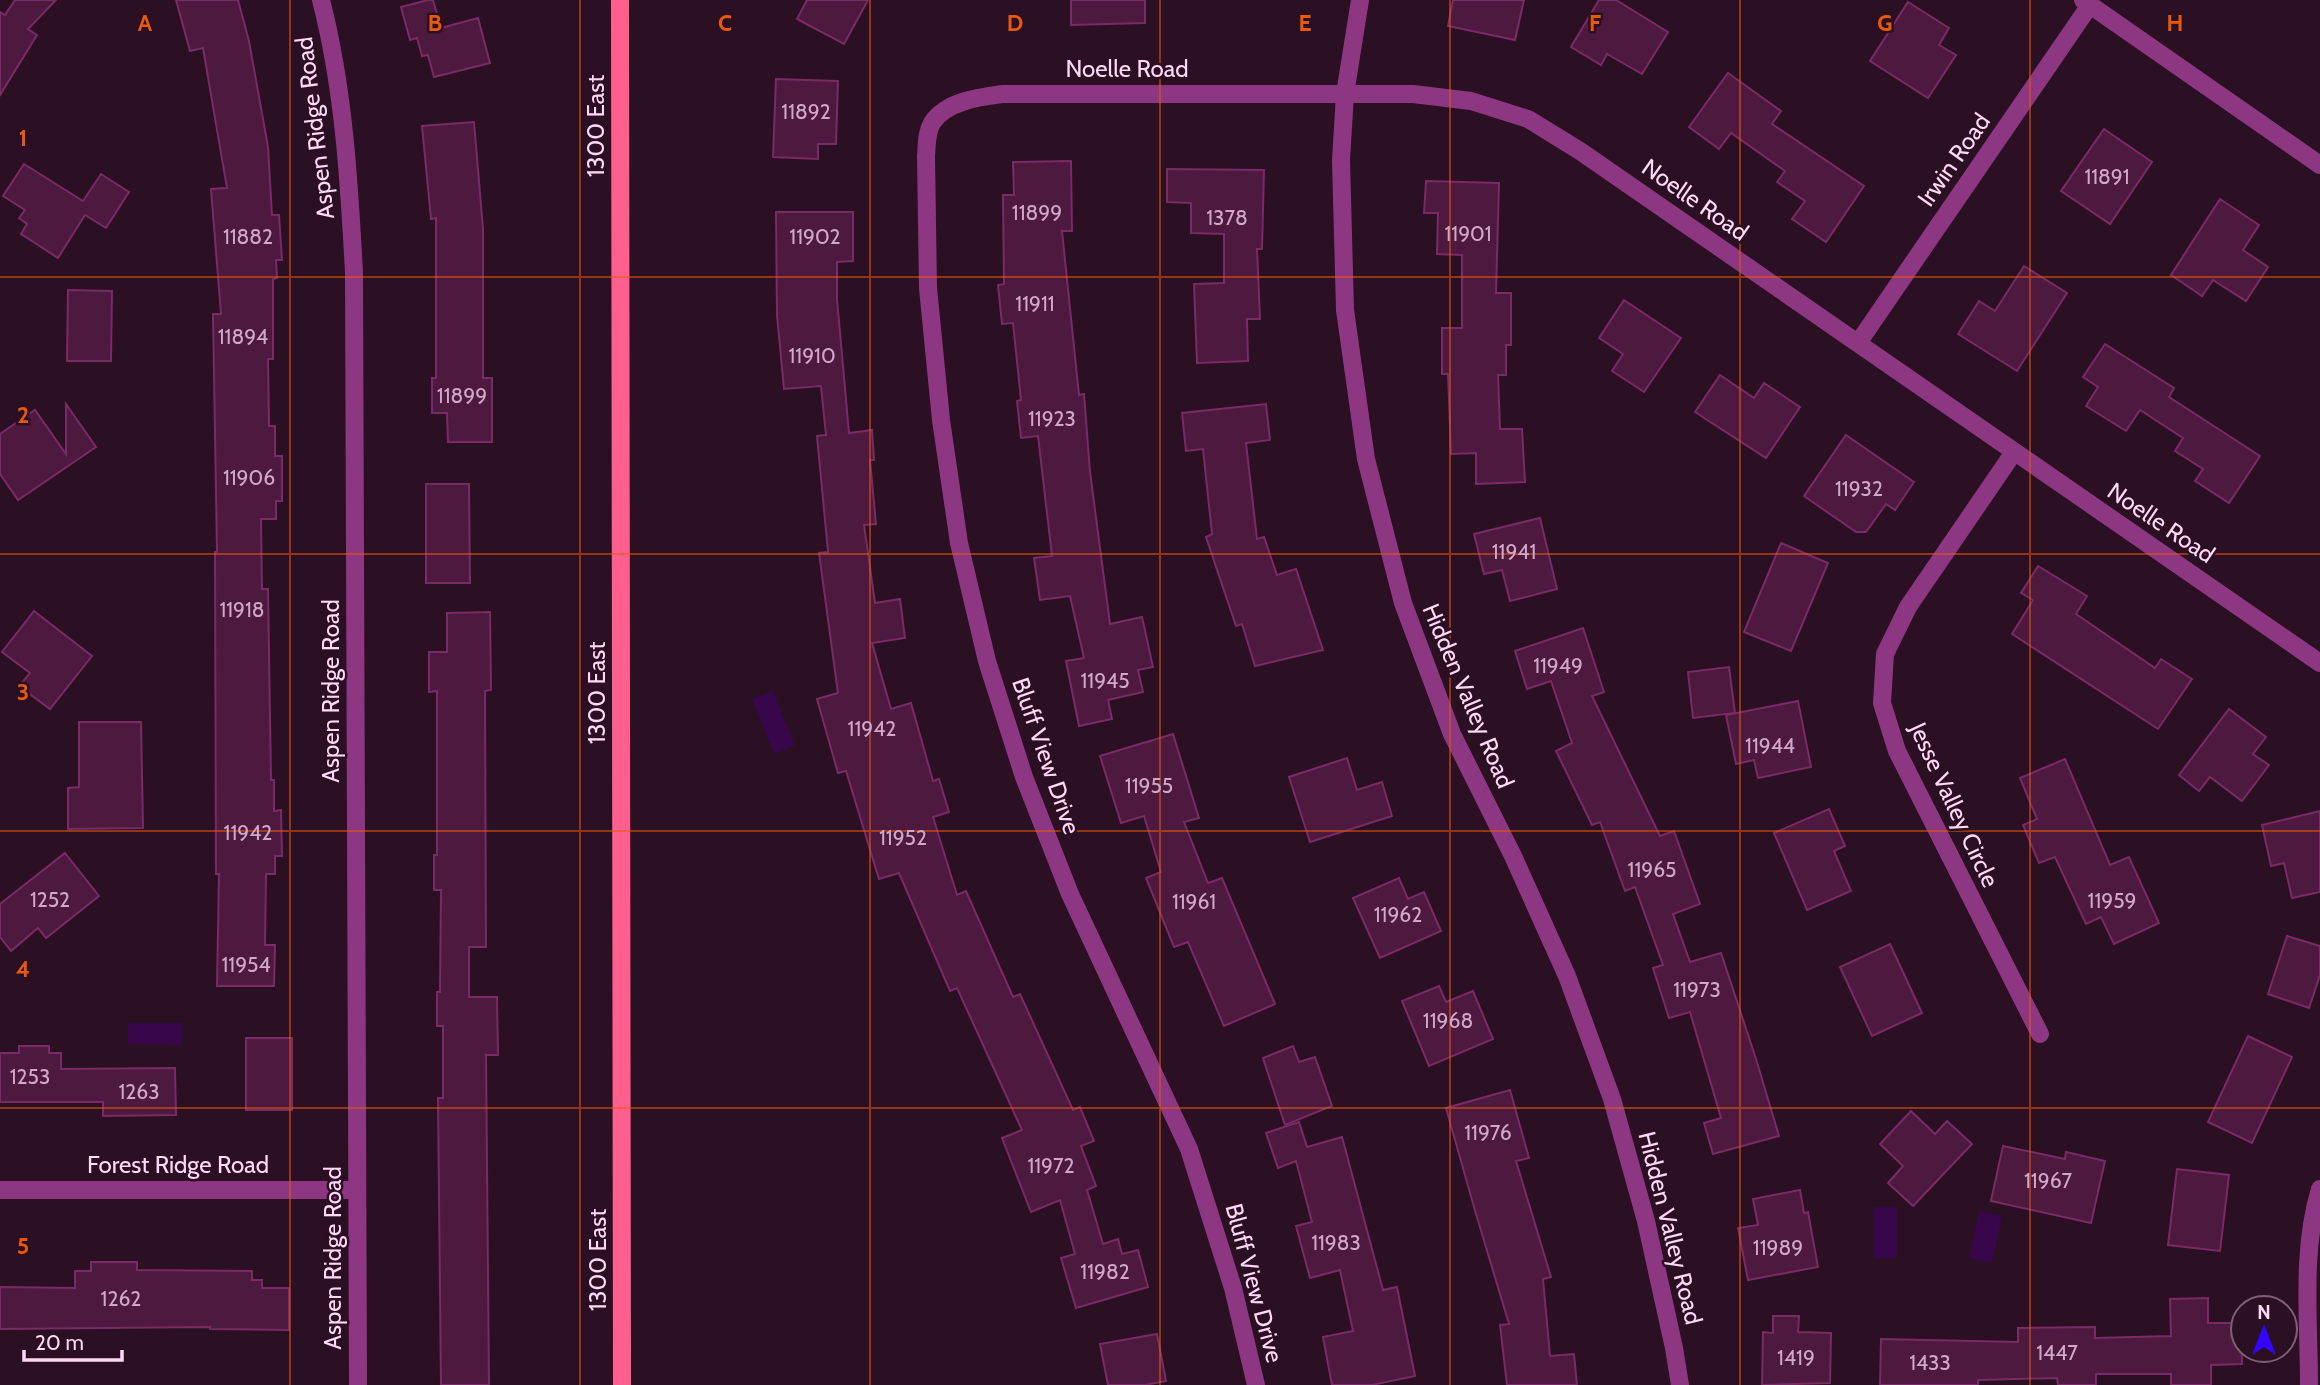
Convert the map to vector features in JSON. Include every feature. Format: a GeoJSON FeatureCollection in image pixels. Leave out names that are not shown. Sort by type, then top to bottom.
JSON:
{"type":"FeatureCollection","features":[{"type":"Feature","properties":{"kind":"main road","name":"1300 East"},"geometry":{"type":"LineString","coordinates":[[620,0],[622,1385]]}},
{"type":"Feature","properties":{"kind":"street","name":"Aspen Ridge Road"},"geometry":{"type":"LineString","coordinates":[[321,0],[330,34],[348,153],[355,272],[358,1385]]}},
{"type":"Feature","properties":{"kind":"street","name":"Hidden Valley Road"},"geometry":{"type":"LineString","coordinates":[[1360,0],[1345,94],[1341,160],[1345,310],[1366,459],[1403,603],[1452,734],[1513,856],[1567,976],[1612,1099],[1646,1222],[1680,1385]]}},
{"type":"Feature","properties":{"kind":"street"},"geometry":{"type":"LineString","coordinates":[[2087,3],[2320,165]]}},
{"type":"Feature","properties":{"kind":"street","name":"Irwin Road"},"geometry":{"type":"LineString","coordinates":[[1858,343],[2087,3]]}},
{"type":"Feature","properties":{"kind":"street","name":"Noelle Road"},"geometry":{"type":"LineString","coordinates":[[941,114],[968,101],[1003,94],[1413,94],[1459,100],[1528,118],[1580,151],[2320,663]]}},
{"type":"Feature","properties":{"kind":"street","name":"Bluff View Drive"},"geometry":{"type":"LineString","coordinates":[[941,114],[932,124],[926,156],[928,288],[941,420],[959,543],[987,661],[1024,777],[1070,894],[1189,1149],[1233,1288],[1256,1385]]}},
{"type":"Feature","properties":{"kind":"street","name":"Jesse Valley Circle"},"geometry":{"type":"LineString","coordinates":[[2014,452],[1908,607],[1885,654],[1882,704],[1897,751],[2040,1034]]}},
{"type":"Feature","properties":{"kind":"street"},"geometry":{"type":"LineString","coordinates":[[2309,1385],[2309,1269],[2314,1210],[2320,1189]]}},
{"type":"Feature","properties":{"kind":"street","name":"Forest Ridge Road"},"geometry":{"type":"LineString","coordinates":[[0,1190],[356,1190]]}},
{"type":"Feature","properties":{"kind":"shaded area"},"geometry":{"type":"Polygon","coordinates":[[[773,691],[795,746],[774,754],[752,699],[773,691]]]}},
{"type":"Feature","properties":{"kind":"shaded area"},"geometry":{"type":"Polygon","coordinates":[[[128,1023],[182,1023],[182,1045],[128,1044],[128,1023]]]}},
{"type":"Feature","properties":{"kind":"shaded area"},"geometry":{"type":"Polygon","coordinates":[[[1874,1207],[1897,1207],[1897,1258],[1874,1258],[1874,1207]]]}},
{"type":"Feature","properties":{"kind":"shaded area"},"geometry":{"type":"Polygon","coordinates":[[[1979,1211],[2002,1216],[1992,1263],[1969,1258],[1979,1211]]]}},
{"type":"Feature","properties":{"kind":"building"},"geometry":{"type":"Polygon","coordinates":[[[15,0],[56,0],[28,29],[37,35],[0,95],[0,12],[5,15],[15,0]]]}},
{"type":"Feature","properties":{"kind":"building"},"geometry":{"type":"Polygon","coordinates":[[[176,0],[238,0],[249,41],[268,147],[272,215],[279,215],[282,260],[276,260],[277,278],[273,279],[273,359],[268,359],[269,426],[275,426],[275,456],[282,456],[282,501],[276,501],[276,519],[261,519],[262,589],[268,589],[271,780],[274,780],[274,811],[281,810],[282,856],[275,856],[275,874],[266,874],[265,945],[275,945],[274,986],[217,986],[219,874],[216,874],[217,552],[213,314],[221,314],[211,189],[227,188],[203,48],[190,51],[176,0]]]}},
{"type":"Feature","properties":{"kind":"building"},"geometry":{"type":"Polygon","coordinates":[[[433,0],[441,28],[478,18],[490,63],[434,77],[428,55],[422,56],[417,38],[410,40],[401,7],[433,0]]]}},
{"type":"Feature","properties":{"kind":"building"},"geometry":{"type":"Polygon","coordinates":[[[807,0],[868,0],[844,44],[797,19],[807,0]]]}},
{"type":"Feature","properties":{"kind":"building"},"geometry":{"type":"Polygon","coordinates":[[[1071,0],[1145,0],[1145,23],[1071,25],[1071,0]]]}},
{"type":"Feature","properties":{"kind":"building"},"geometry":{"type":"Polygon","coordinates":[[[1453,0],[1524,0],[1515,40],[1448,26],[1453,0]]]}},
{"type":"Feature","properties":{"kind":"building"},"geometry":{"type":"Polygon","coordinates":[[[1599,0],[1616,0],[1668,32],[1642,74],[1607,54],[1601,65],[1571,47],[1599,0]]]}},
{"type":"Feature","properties":{"kind":"building"},"geometry":{"type":"Polygon","coordinates":[[[1908,2],[1949,28],[1939,45],[1956,55],[1928,98],[1870,61],[1908,2]]]}},
{"type":"Feature","properties":{"kind":"building"},"geometry":{"type":"Polygon","coordinates":[[[1728,73],[1781,111],[1772,124],[1864,186],[1826,242],[1792,219],[1805,201],[1777,182],[1785,171],[1731,133],[1719,149],[1689,127],[1728,73]]]}},
{"type":"Feature","properties":{"kind":"building"},"geometry":{"type":"Polygon","coordinates":[[[776,79],[838,81],[836,144],[818,144],[818,159],[773,157],[776,79]]]}},
{"type":"Feature","properties":{"kind":"building"},"geometry":{"type":"Polygon","coordinates":[[[474,122],[483,229],[483,378],[492,378],[492,442],[448,442],[447,413],[432,413],[432,378],[436,378],[436,218],[431,219],[422,126],[474,122]]]}},
{"type":"Feature","properties":{"kind":"building"},"geometry":{"type":"Polygon","coordinates":[[[2104,129],[2152,162],[2110,224],[2061,191],[2104,129]]]}},
{"type":"Feature","properties":{"kind":"building"},"geometry":{"type":"Polygon","coordinates":[[[1071,161],[1072,231],[1062,231],[1079,395],[1084,394],[1090,472],[1110,624],[1142,617],[1153,667],[1138,670],[1143,692],[1108,700],[1112,719],[1079,726],[1066,661],[1084,658],[1070,596],[1040,600],[1034,558],[1052,556],[1038,436],[1021,438],[1017,401],[1021,400],[1013,323],[1002,324],[998,285],[1004,284],[1003,195],[1014,195],[1013,162],[1071,161]]]}},
{"type":"Feature","properties":{"kind":"building"},"geometry":{"type":"Polygon","coordinates":[[[24,164],[83,201],[101,174],[129,192],[106,228],[85,215],[58,258],[21,234],[27,224],[19,218],[25,210],[3,196],[24,164]]]}},
{"type":"Feature","properties":{"kind":"building"},"geometry":{"type":"Polygon","coordinates":[[[1167,169],[1264,170],[1262,249],[1257,249],[1260,319],[1247,319],[1248,361],[1197,363],[1194,284],[1224,283],[1224,234],[1191,233],[1191,203],[1167,202],[1167,169]]]}},
{"type":"Feature","properties":{"kind":"building"},"geometry":{"type":"Polygon","coordinates":[[[1426,181],[1499,183],[1496,293],[1511,293],[1511,345],[1506,345],[1506,375],[1498,375],[1500,429],[1522,429],[1525,482],[1476,484],[1476,453],[1451,454],[1448,374],[1442,374],[1442,328],[1462,328],[1462,255],[1437,254],[1438,213],[1424,213],[1426,181]]]}},
{"type":"Feature","properties":{"kind":"building"},"geometry":{"type":"Polygon","coordinates":[[[2220,199],[2259,225],[2243,250],[2268,267],[2246,301],[2213,280],[2202,296],[2171,275],[2220,199]]]}},
{"type":"Feature","properties":{"kind":"building"},"geometry":{"type":"Polygon","coordinates":[[[776,212],[853,212],[853,261],[837,262],[837,299],[849,433],[872,430],[874,460],[870,460],[876,524],[864,525],[875,603],[900,599],[905,638],[872,643],[891,709],[911,703],[933,781],[939,779],[949,812],[933,817],[957,895],[966,891],[1013,997],[1020,994],[1073,1110],[1080,1107],[1094,1141],[1081,1146],[1096,1186],[1087,1190],[1103,1244],[1118,1239],[1122,1254],[1138,1250],[1148,1287],[1076,1308],[1061,1258],[1075,1254],[1060,1200],[1031,1212],[1002,1138],[1022,1130],[957,988],[950,991],[899,873],[879,879],[846,771],[838,773],[817,699],[838,693],[819,553],[828,552],[817,436],[826,435],[821,386],[784,389],[777,315],[776,212]]]}},
{"type":"Feature","properties":{"kind":"building"},"geometry":{"type":"Polygon","coordinates":[[[2024,266],[2067,293],[2017,371],[1958,334],[1979,301],[1995,311],[2024,266]]]}},
{"type":"Feature","properties":{"kind":"building"},"geometry":{"type":"Polygon","coordinates":[[[68,290],[112,291],[111,361],[67,361],[68,290]]]}},
{"type":"Feature","properties":{"kind":"building"},"geometry":{"type":"Polygon","coordinates":[[[1624,300],[1681,338],[1644,392],[1612,371],[1623,354],[1599,338],[1624,300]]]}},
{"type":"Feature","properties":{"kind":"building"},"geometry":{"type":"Polygon","coordinates":[[[2105,344],[2174,388],[2169,397],[2260,456],[2229,503],[2195,481],[2203,469],[2175,451],[2183,438],[2140,410],[2126,431],[2086,406],[2098,387],[2083,377],[2105,344]]]}},
{"type":"Feature","properties":{"kind":"building"},"geometry":{"type":"Polygon","coordinates":[[[1720,375],[1754,398],[1764,383],[1800,407],[1766,458],[1695,412],[1720,375]]]}},
{"type":"Feature","properties":{"kind":"building"},"geometry":{"type":"Polygon","coordinates":[[[66,404],[96,447],[18,500],[0,474],[0,434],[35,410],[66,454],[66,404]]]}},
{"type":"Feature","properties":{"kind":"building"},"geometry":{"type":"Polygon","coordinates":[[[1266,404],[1270,440],[1246,443],[1257,539],[1264,537],[1277,575],[1296,569],[1323,650],[1255,666],[1242,624],[1236,626],[1206,537],[1212,534],[1203,449],[1186,451],[1182,413],[1266,404]]]}},
{"type":"Feature","properties":{"kind":"building"},"geometry":{"type":"Polygon","coordinates":[[[1846,435],[1914,482],[1895,510],[1886,504],[1866,532],[1856,532],[1804,496],[1846,435]]]}},
{"type":"Feature","properties":{"kind":"building"},"geometry":{"type":"Polygon","coordinates":[[[426,484],[469,484],[470,583],[426,583],[426,484]]]}},
{"type":"Feature","properties":{"kind":"building"},"geometry":{"type":"Polygon","coordinates":[[[1540,518],[1557,589],[1510,601],[1502,570],[1484,574],[1474,534],[1540,518]]]}},
{"type":"Feature","properties":{"kind":"building"},"geometry":{"type":"Polygon","coordinates":[[[1781,543],[1828,563],[1791,651],[1744,632],[1781,543]]]}},
{"type":"Feature","properties":{"kind":"building"},"geometry":{"type":"Polygon","coordinates":[[[2038,566],[2087,596],[2076,614],[2155,668],[2161,659],[2192,679],[2158,729],[2012,634],[2033,600],[2021,593],[2038,566]]]}},
{"type":"Feature","properties":{"kind":"building"},"geometry":{"type":"Polygon","coordinates":[[[34,611],[92,656],[50,709],[19,686],[30,673],[2,652],[34,611]]]}},
{"type":"Feature","properties":{"kind":"building"},"geometry":{"type":"Polygon","coordinates":[[[490,612],[491,690],[485,691],[486,947],[469,947],[469,997],[497,997],[498,1055],[486,1055],[489,1385],[441,1385],[438,1098],[443,1098],[443,1026],[437,1026],[437,992],[440,992],[441,890],[434,890],[434,855],[437,855],[437,691],[429,692],[429,652],[447,652],[447,613],[490,612]]]}},
{"type":"Feature","properties":{"kind":"building"},"geometry":{"type":"Polygon","coordinates":[[[1583,628],[1604,692],[1592,696],[1660,836],[1674,831],[1700,904],[1673,914],[1690,962],[1721,953],[1779,1136],[1713,1154],[1704,1123],[1721,1118],[1690,1012],[1669,1018],[1653,968],[1663,965],[1635,887],[1625,891],[1600,822],[1592,825],[1556,751],[1572,743],[1551,681],[1527,689],[1515,651],[1583,628]]]}},
{"type":"Feature","properties":{"kind":"building"},"geometry":{"type":"Polygon","coordinates":[[[1729,667],[1735,713],[1693,718],[1688,672],[1729,667]]]}},
{"type":"Feature","properties":{"kind":"building"},"geometry":{"type":"Polygon","coordinates":[[[1798,701],[1811,767],[1758,778],[1754,760],[1736,764],[1726,715],[1798,701]]]}},
{"type":"Feature","properties":{"kind":"building"},"geometry":{"type":"Polygon","coordinates":[[[2229,709],[2266,737],[2253,754],[2269,765],[2242,801],[2210,777],[2199,791],[2179,775],[2229,709]]]}},
{"type":"Feature","properties":{"kind":"building"},"geometry":{"type":"Polygon","coordinates":[[[79,722],[141,722],[143,828],[68,829],[68,788],[79,787],[79,722]]]}},
{"type":"Feature","properties":{"kind":"building"},"geometry":{"type":"Polygon","coordinates":[[[1173,734],[1199,818],[1184,822],[1208,883],[1222,878],[1275,1004],[1224,1026],[1188,942],[1174,947],[1146,878],[1161,872],[1144,816],[1121,823],[1100,756],[1173,734]]]}},
{"type":"Feature","properties":{"kind":"building"},"geometry":{"type":"Polygon","coordinates":[[[1347,758],[1357,790],[1382,782],[1392,816],[1310,842],[1289,777],[1347,758]]]}},
{"type":"Feature","properties":{"kind":"building"},"geometry":{"type":"Polygon","coordinates":[[[2065,759],[2110,865],[2129,857],[2159,923],[2114,944],[2101,917],[2086,924],[2055,857],[2039,863],[2023,825],[2037,819],[2020,778],[2065,759]]]}},
{"type":"Feature","properties":{"kind":"building"},"geometry":{"type":"Polygon","coordinates":[[[1829,809],[1845,846],[1834,851],[1851,891],[1807,910],[1774,833],[1829,809]]]}},
{"type":"Feature","properties":{"kind":"building"},"geometry":{"type":"Polygon","coordinates":[[[2320,811],[2320,892],[2292,898],[2284,863],[2271,866],[2262,825],[2320,811]]]}},
{"type":"Feature","properties":{"kind":"building"},"geometry":{"type":"Polygon","coordinates":[[[65,853],[99,896],[46,938],[38,928],[11,951],[0,937],[0,904],[65,853]]]}},
{"type":"Feature","properties":{"kind":"building"},"geometry":{"type":"Polygon","coordinates":[[[1399,878],[1408,899],[1424,892],[1441,931],[1380,958],[1353,898],[1399,878]]]}},
{"type":"Feature","properties":{"kind":"building"},"geometry":{"type":"Polygon","coordinates":[[[2287,936],[2320,946],[2320,975],[2309,1008],[2268,994],[2287,936]]]}},
{"type":"Feature","properties":{"kind":"building"},"geometry":{"type":"Polygon","coordinates":[[[1890,944],[1922,1013],[1872,1036],[1840,967],[1890,944]]]}},
{"type":"Feature","properties":{"kind":"building"},"geometry":{"type":"Polygon","coordinates":[[[1439,986],[1446,1002],[1473,991],[1493,1039],[1429,1066],[1402,1001],[1439,986]]]}},
{"type":"Feature","properties":{"kind":"building"},"geometry":{"type":"Polygon","coordinates":[[[2248,1036],[2292,1057],[2252,1143],[2208,1122],[2248,1036]]]}},
{"type":"Feature","properties":{"kind":"building"},"geometry":{"type":"Polygon","coordinates":[[[246,1038],[292,1038],[292,1110],[246,1110],[246,1038]]]}},
{"type":"Feature","properties":{"kind":"building"},"geometry":{"type":"Polygon","coordinates":[[[19,1046],[49,1046],[49,1053],[61,1053],[61,1069],[175,1068],[176,1115],[103,1116],[103,1102],[0,1102],[0,1053],[19,1053],[19,1046]]]}},
{"type":"Feature","properties":{"kind":"building"},"geometry":{"type":"Polygon","coordinates":[[[1293,1046],[1299,1062],[1315,1057],[1332,1106],[1285,1125],[1263,1058],[1293,1046]]]}},
{"type":"Feature","properties":{"kind":"building"},"geometry":{"type":"Polygon","coordinates":[[[1510,1090],[1529,1158],[1516,1161],[1551,1277],[1543,1279],[1550,1356],[1574,1354],[1577,1385],[1507,1385],[1500,1325],[1509,1324],[1446,1108],[1510,1090]]]}},
{"type":"Feature","properties":{"kind":"building"},"geometry":{"type":"Polygon","coordinates":[[[1911,1111],[1935,1134],[1947,1121],[1972,1144],[1913,1206],[1888,1183],[1903,1166],[1880,1144],[1911,1111]]]}},
{"type":"Feature","properties":{"kind":"building"},"geometry":{"type":"Polygon","coordinates":[[[1299,1122],[1307,1147],[1342,1137],[1383,1290],[1397,1287],[1415,1376],[1372,1385],[1332,1385],[1323,1337],[1353,1331],[1340,1270],[1310,1278],[1296,1226],[1312,1222],[1296,1161],[1278,1168],[1266,1133],[1299,1122]]]}},
{"type":"Feature","properties":{"kind":"building"},"geometry":{"type":"Polygon","coordinates":[[[2003,1146],[2065,1159],[2066,1152],[2105,1161],[2091,1223],[1991,1201],[2003,1146]]]}},
{"type":"Feature","properties":{"kind":"building"},"geometry":{"type":"Polygon","coordinates":[[[2177,1169],[2229,1175],[2220,1251],[2168,1245],[2177,1169]]]}},
{"type":"Feature","properties":{"kind":"building"},"geometry":{"type":"Polygon","coordinates":[[[1800,1190],[1804,1213],[1808,1212],[1818,1267],[1748,1280],[1738,1228],[1758,1225],[1753,1199],[1800,1190]]]}},
{"type":"Feature","properties":{"kind":"building"},"geometry":{"type":"Polygon","coordinates":[[[91,1262],[137,1262],[137,1270],[252,1271],[252,1280],[262,1280],[262,1288],[289,1288],[289,1330],[210,1327],[0,1329],[0,1287],[75,1288],[75,1271],[91,1271],[91,1262]]]}},
{"type":"Feature","properties":{"kind":"building"},"geometry":{"type":"Polygon","coordinates":[[[2208,1298],[2208,1323],[2229,1323],[2229,1364],[2242,1364],[2211,1365],[2211,1385],[2171,1385],[2171,1374],[2096,1374],[2096,1385],[2058,1385],[2057,1378],[1978,1380],[1978,1385],[1880,1385],[1881,1339],[2018,1342],[2018,1328],[2095,1327],[2095,1338],[2171,1336],[2170,1299],[2208,1298]]]}},
{"type":"Feature","properties":{"kind":"building"},"geometry":{"type":"Polygon","coordinates":[[[1773,1316],[1799,1316],[1798,1332],[1831,1333],[1830,1383],[1762,1385],[1763,1332],[1773,1333],[1773,1316]]]}},
{"type":"Feature","properties":{"kind":"building"},"geometry":{"type":"Polygon","coordinates":[[[1157,1334],[1166,1381],[1145,1385],[1108,1385],[1100,1344],[1157,1334]]]}}]}
